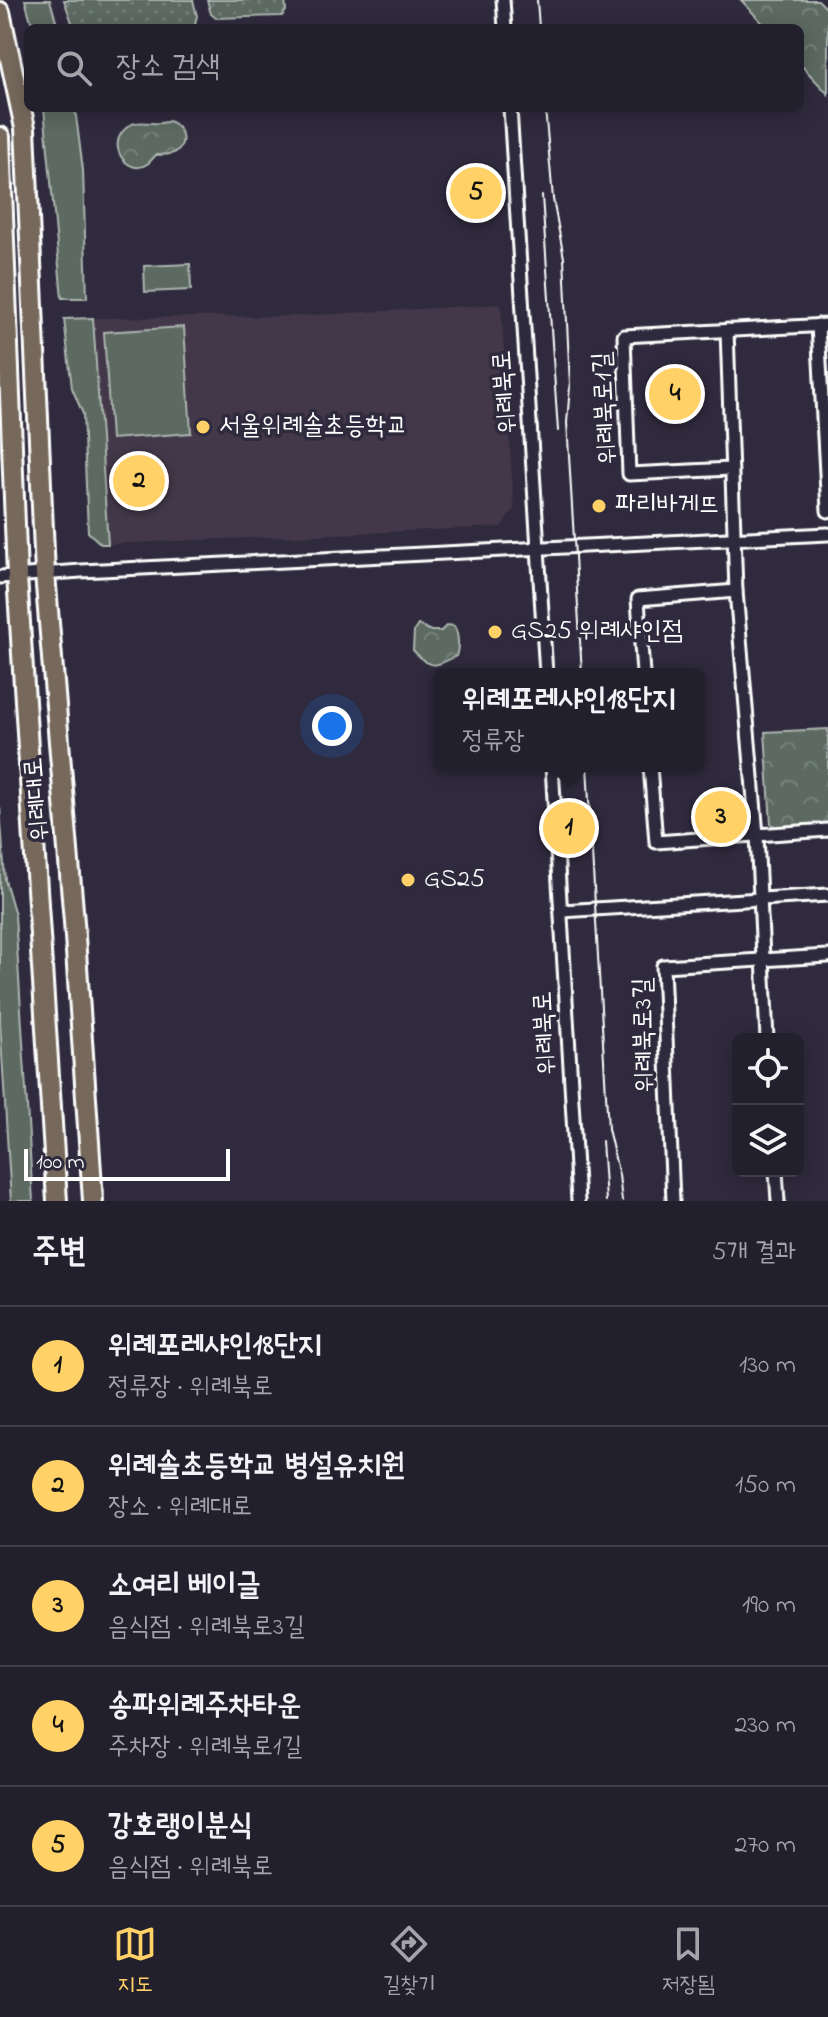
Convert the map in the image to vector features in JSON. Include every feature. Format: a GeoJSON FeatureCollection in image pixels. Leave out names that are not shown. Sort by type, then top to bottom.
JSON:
{"type":"FeatureCollection","features":[{"type":"Feature","properties":{"kind":"main road","name":"위례대로"},"geometry":{"type":"LineString","coordinates":[[0,12],[25,128],[45,574],[93,1201]]}},
{"type":"Feature","properties":{"kind":"main road","name":"위례대로"},"geometry":{"type":"LineString","coordinates":[[0,137],[9,577],[57,1201]]}},
{"type":"Feature","properties":{"kind":"street"},"geometry":{"type":"LineString","coordinates":[[503,0],[505,24]]}},
{"type":"Feature","properties":{"kind":"street","name":"위례북로"},"geometry":{"type":"LineString","coordinates":[[510,112],[546,668]]}},
{"type":"Feature","properties":{"kind":"street","name":"위례북로1길"},"geometry":{"type":"LineString","coordinates":[[731,469],[629,474],[624,336],[823,325],[828,511]]}},
{"type":"Feature","properties":{"kind":"street"},"geometry":{"type":"LineString","coordinates":[[727,330],[736,591],[757,835],[767,1033]]}},
{"type":"Feature","properties":{"kind":"street"},"geometry":{"type":"LineString","coordinates":[[9,577],[828,534]]}},
{"type":"Feature","properties":{"kind":"street"},"geometry":{"type":"LineString","coordinates":[[643,668],[638,599],[736,591]]}},
{"type":"Feature","properties":{"kind":"street","name":"위례북로"},"geometry":{"type":"LineString","coordinates":[[552,772],[578,1201]]}},
{"type":"Feature","properties":{"kind":"street"},"geometry":{"type":"LineString","coordinates":[[650,772],[656,842],[828,830]]}},
{"type":"Feature","properties":{"kind":"street"},"geometry":{"type":"LineString","coordinates":[[561,911],[828,895]]}},
{"type":"Feature","properties":{"kind":"street"},"geometry":{"type":"LineString","coordinates":[[762,959],[828,956]]}},
{"type":"Feature","properties":{"kind":"street","name":"위례북로3길"},"geometry":{"type":"LineString","coordinates":[[673,1201],[663,966],[762,959]]}},
{"type":"Feature","properties":{"kind":"street"},"geometry":{"type":"LineString","coordinates":[[776,1177],[778,1201]]}},
{"type":"Feature","properties":{"kind":"shaded area"},"geometry":{"type":"Polygon","coordinates":[[[501,304],[514,509],[501,527],[108,544],[93,318],[300,316],[501,304]]]}},
{"type":"Feature","properties":{"kind":"green space"},"geometry":{"type":"Polygon","coordinates":[[[25,0],[50,0],[57,24],[32,24],[25,0]]]}},
{"type":"Feature","properties":{"kind":"green space"},"geometry":{"type":"Polygon","coordinates":[[[64,0],[193,0],[197,16],[195,24],[73,24],[64,0]]]}},
{"type":"Feature","properties":{"kind":"green space"},"geometry":{"type":"Polygon","coordinates":[[[207,0],[285,0],[286,11],[282,16],[216,18],[211,14],[207,0]]]}},
{"type":"Feature","properties":{"kind":"green space"},"geometry":{"type":"Polygon","coordinates":[[[741,0],[818,0],[828,10],[828,94],[804,68],[804,24],[763,24],[741,0]]]}},
{"type":"Feature","properties":{"kind":"green space"},"geometry":{"type":"Polygon","coordinates":[[[44,112],[76,112],[83,170],[87,298],[62,298],[44,112]]]}},
{"type":"Feature","properties":{"kind":"green space"},"geometry":{"type":"Polygon","coordinates":[[[169,121],[182,134],[182,143],[177,151],[156,155],[140,167],[126,162],[118,148],[123,131],[136,123],[169,121]]]}},
{"type":"Feature","properties":{"kind":"green space"},"geometry":{"type":"Polygon","coordinates":[[[190,264],[191,290],[145,292],[144,266],[190,264]]]}},
{"type":"Feature","properties":{"kind":"green space"},"geometry":{"type":"Polygon","coordinates":[[[93,318],[108,544],[101,544],[88,532],[83,414],[72,388],[64,319],[93,318]]]}},
{"type":"Feature","properties":{"kind":"green space"},"geometry":{"type":"Polygon","coordinates":[[[184,327],[191,433],[111,439],[104,332],[184,327]]]}},
{"type":"Feature","properties":{"kind":"green space"},"geometry":{"type":"Polygon","coordinates":[[[418,625],[431,631],[441,631],[447,625],[454,626],[458,641],[456,656],[433,665],[424,661],[413,650],[414,631],[418,625]]]}},
{"type":"Feature","properties":{"kind":"green space"},"geometry":{"type":"Polygon","coordinates":[[[828,729],[828,826],[780,829],[771,824],[765,732],[828,729]]]}},
{"type":"Feature","properties":{"kind":"green space"},"geometry":{"type":"Polygon","coordinates":[[[0,807],[5,880],[15,915],[33,1201],[11,1201],[0,1022],[0,807]]]}},
{"type":"Feature","properties":{"kind":"tram line"},"geometry":{"type":"LineString","coordinates":[[537,0],[539,24]]}},
{"type":"Feature","properties":{"kind":"tram line"},"geometry":{"type":"LineString","coordinates":[[545,112],[553,199],[564,258],[570,386],[567,423],[582,668]]}},
{"type":"Feature","properties":{"kind":"tram line"},"geometry":{"type":"LineString","coordinates":[[542,196],[558,431]]}},
{"type":"Feature","properties":{"kind":"tram line"},"geometry":{"type":"LineString","coordinates":[[587,772],[608,1129],[622,1201]]}},
{"type":"Feature","properties":{"kind":"tram line"},"geometry":{"type":"LineString","coordinates":[[602,1141],[606,1201]]}},
{"type":"Feature","properties":{"kind":"place","name":"강호랭이분식"},"geometry":{"type":"Point","coordinates":[476,193]}},
{"type":"Feature","properties":{"kind":"place","name":"송파위례주차타운"},"geometry":{"type":"Point","coordinates":[675,394]}},
{"type":"Feature","properties":{"kind":"place","name":"서울위례솔초등학교"},"geometry":{"type":"Point","coordinates":[203,427]}},
{"type":"Feature","properties":{"kind":"place","name":"위례솔초등학교 병설유치원"},"geometry":{"type":"Point","coordinates":[139,481]}},
{"type":"Feature","properties":{"kind":"place","name":"파리바게뜨"},"geometry":{"type":"Point","coordinates":[599,506]}},
{"type":"Feature","properties":{"kind":"place","name":"GS25 위례샤인점"},"geometry":{"type":"Point","coordinates":[495,632]}},
{"type":"Feature","properties":{"kind":"place","name":"소여리 베이글"},"geometry":{"type":"Point","coordinates":[721,817]}},
{"type":"Feature","properties":{"kind":"place","name":"위례포레샤인18단지"},"geometry":{"type":"Point","coordinates":[569,828]}},
{"type":"Feature","properties":{"kind":"place","name":"GS25"},"geometry":{"type":"Point","coordinates":[408,880]}}]}
